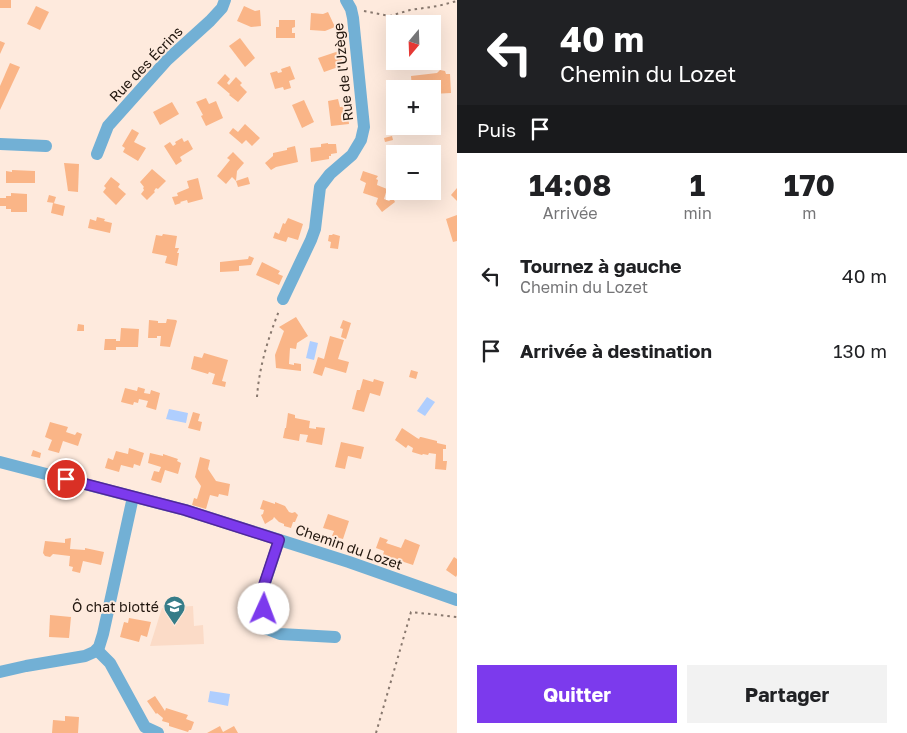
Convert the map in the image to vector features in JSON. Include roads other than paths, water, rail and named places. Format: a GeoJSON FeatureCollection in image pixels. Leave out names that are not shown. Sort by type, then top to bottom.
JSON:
{"type":"FeatureCollection","features":[{"type":"Feature","properties":{"kind":"street","name":"Rue des Écrins"},"geometry":{"type":"LineString","coordinates":[[97,154],[108,126],[167,60],[222,8],[225,0]]}},
{"type":"Feature","properties":{"kind":"street","name":"Rue de l'Uzège"},"geometry":{"type":"LineString","coordinates":[[284,299],[315,229],[320,187],[330,174],[352,155],[362,140],[364,127],[353,18],[348,4]]}},
{"type":"Feature","properties":{"kind":"street"},"geometry":{"type":"LineString","coordinates":[[0,144],[46,146]]}},
{"type":"Feature","properties":{"kind":"street","name":"Chemin du Lozet"},"geometry":{"type":"LineString","coordinates":[[0,462],[185,510],[349,562],[457,600]]}},
{"type":"Feature","properties":{"kind":"street"},"geometry":{"type":"LineString","coordinates":[[0,672],[85,656],[97,650],[101,643],[133,497]]}},
{"type":"Feature","properties":{"kind":"street"},"geometry":{"type":"LineString","coordinates":[[279,540],[263,588],[267,629],[280,634],[335,637]]}},
{"type":"Feature","properties":{"kind":"street"},"geometry":{"type":"LineString","coordinates":[[97,650],[110,663],[145,727],[158,733]]}},
{"type":"Feature","properties":{"kind":"water"},"geometry":{"type":"Polygon","coordinates":[[[310,341],[318,343],[314,360],[306,358],[310,341]]]}},
{"type":"Feature","properties":{"kind":"water"},"geometry":{"type":"Polygon","coordinates":[[[427,397],[435,402],[425,416],[417,411],[427,397]]]}},
{"type":"Feature","properties":{"kind":"water"},"geometry":{"type":"Polygon","coordinates":[[[169,409],[188,413],[186,423],[166,419],[169,409]]]}},
{"type":"Feature","properties":{"kind":"water"},"geometry":{"type":"Polygon","coordinates":[[[210,691],[230,694],[228,706],[208,702],[210,691]]]}},
{"type":"Feature","properties":{"kind":"place","name":"Ô chat biotté"},"geometry":{"type":"Point","coordinates":[175,626]}}]}
